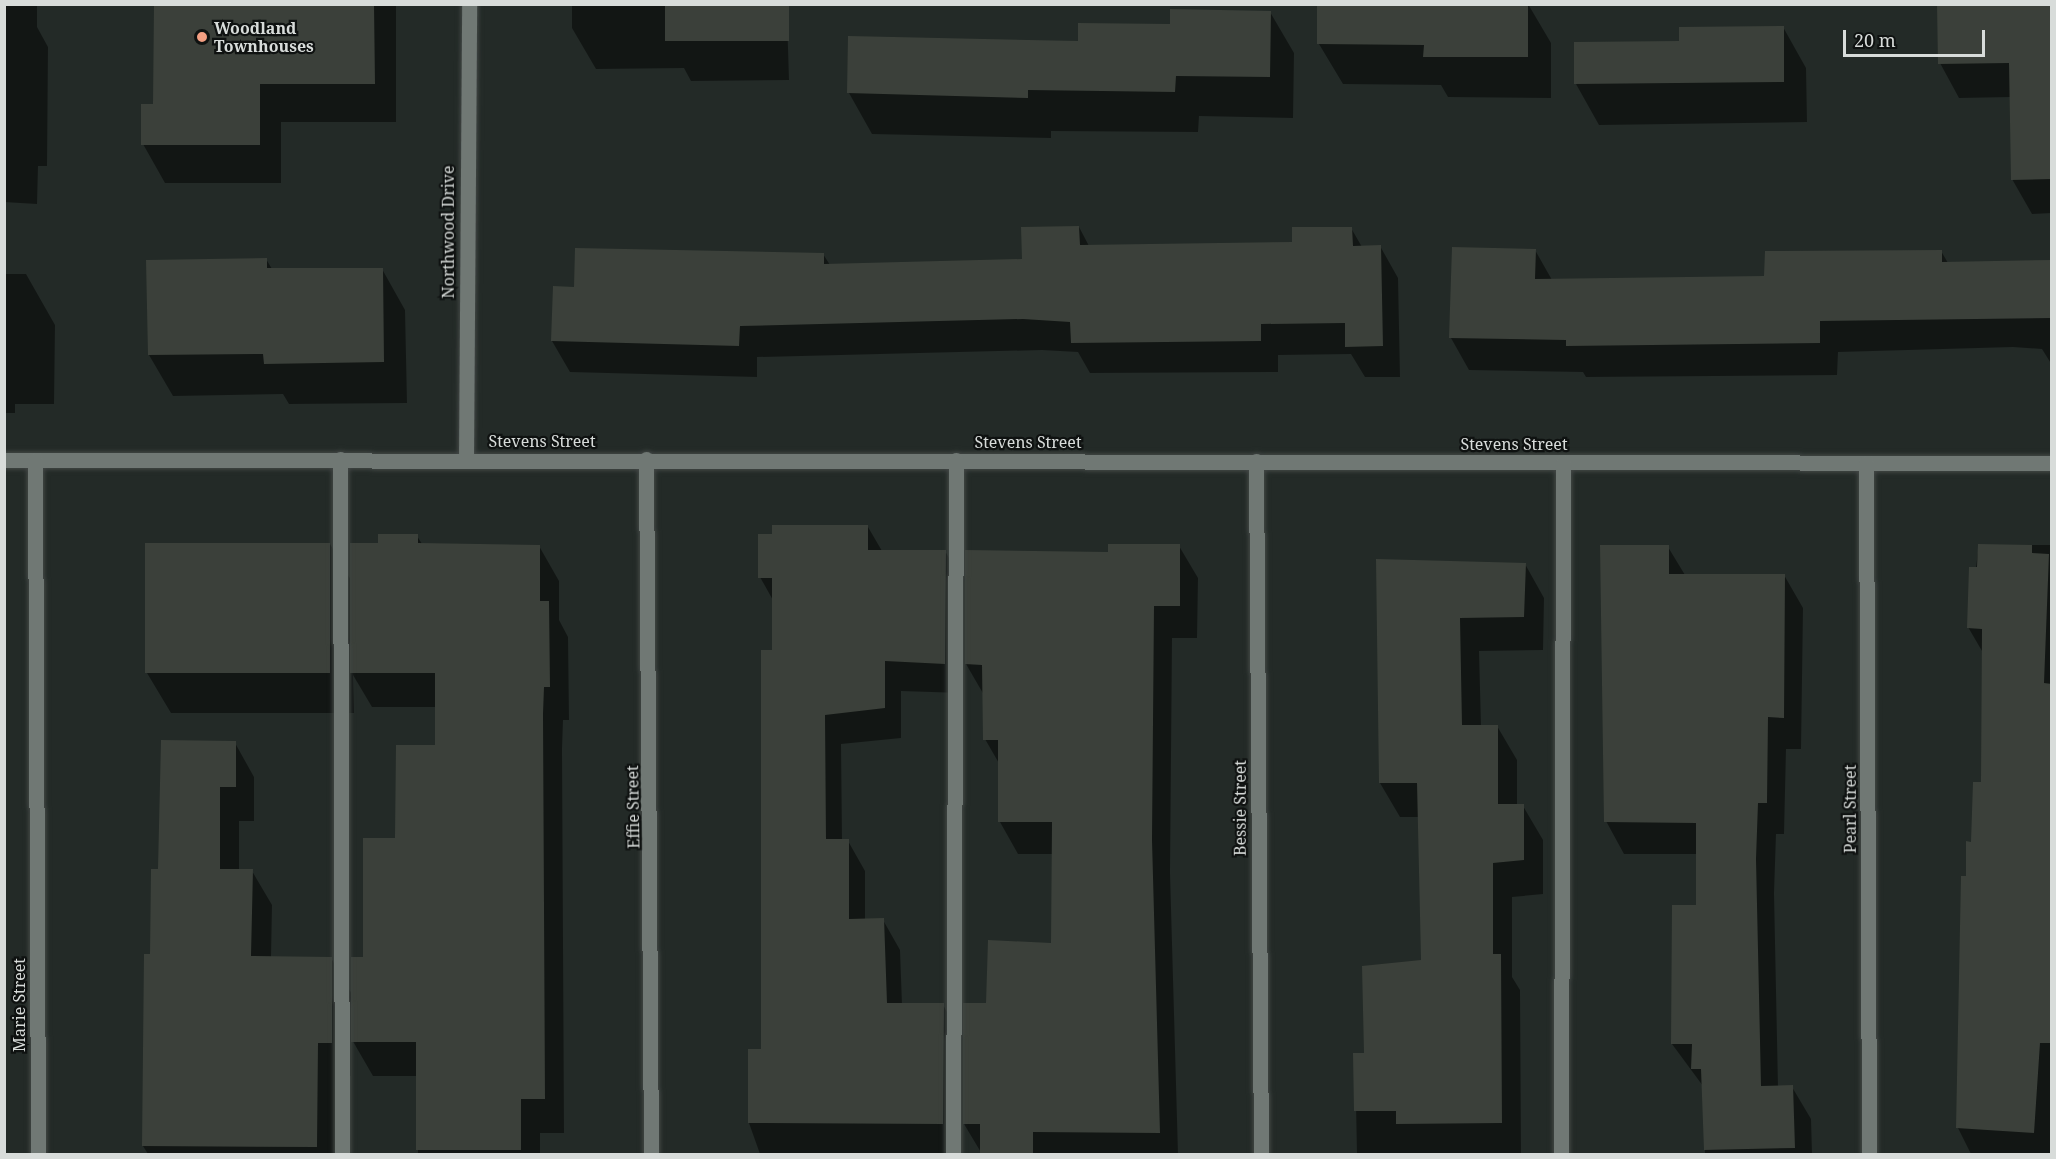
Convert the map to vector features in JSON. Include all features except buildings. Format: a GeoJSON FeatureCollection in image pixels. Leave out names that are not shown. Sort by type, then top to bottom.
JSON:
{"type":"FeatureCollection","features":[{"type":"Feature","properties":{"kind":"street","name":"Northwood Drive"},"geometry":{"type":"LineString","coordinates":[[466,459],[469,4]]}},
{"type":"Feature","properties":{"kind":"street"},"geometry":{"type":"LineString","coordinates":[[340,459],[342,1155]]}},
{"type":"Feature","properties":{"kind":"street","name":"Stevens Street"},"geometry":{"type":"LineString","coordinates":[[4,460],[646,459],[2052,463]]}},
{"type":"Feature","properties":{"kind":"street","name":"Effie Street"},"geometry":{"type":"LineString","coordinates":[[646,459],[651,1155]]}},
{"type":"Feature","properties":{"kind":"street","name":"Marie Street"},"geometry":{"type":"LineString","coordinates":[[34,460],[38,1155]]}},
{"type":"Feature","properties":{"kind":"street"},"geometry":{"type":"LineString","coordinates":[[953,1155],[956,460]]}},
{"type":"Feature","properties":{"kind":"street","name":"Bessie Street"},"geometry":{"type":"LineString","coordinates":[[1256,461],[1261,1155]]}},
{"type":"Feature","properties":{"kind":"street"},"geometry":{"type":"LineString","coordinates":[[1561,1155],[1563,462]]}},
{"type":"Feature","properties":{"kind":"street","name":"Pearl Street"},"geometry":{"type":"LineString","coordinates":[[1866,463],[1869,1155]]}},
{"type":"Feature","properties":{"kind":"place","name":"Woodland Townhouses"},"geometry":{"type":"Point","coordinates":[202,37]}}]}
